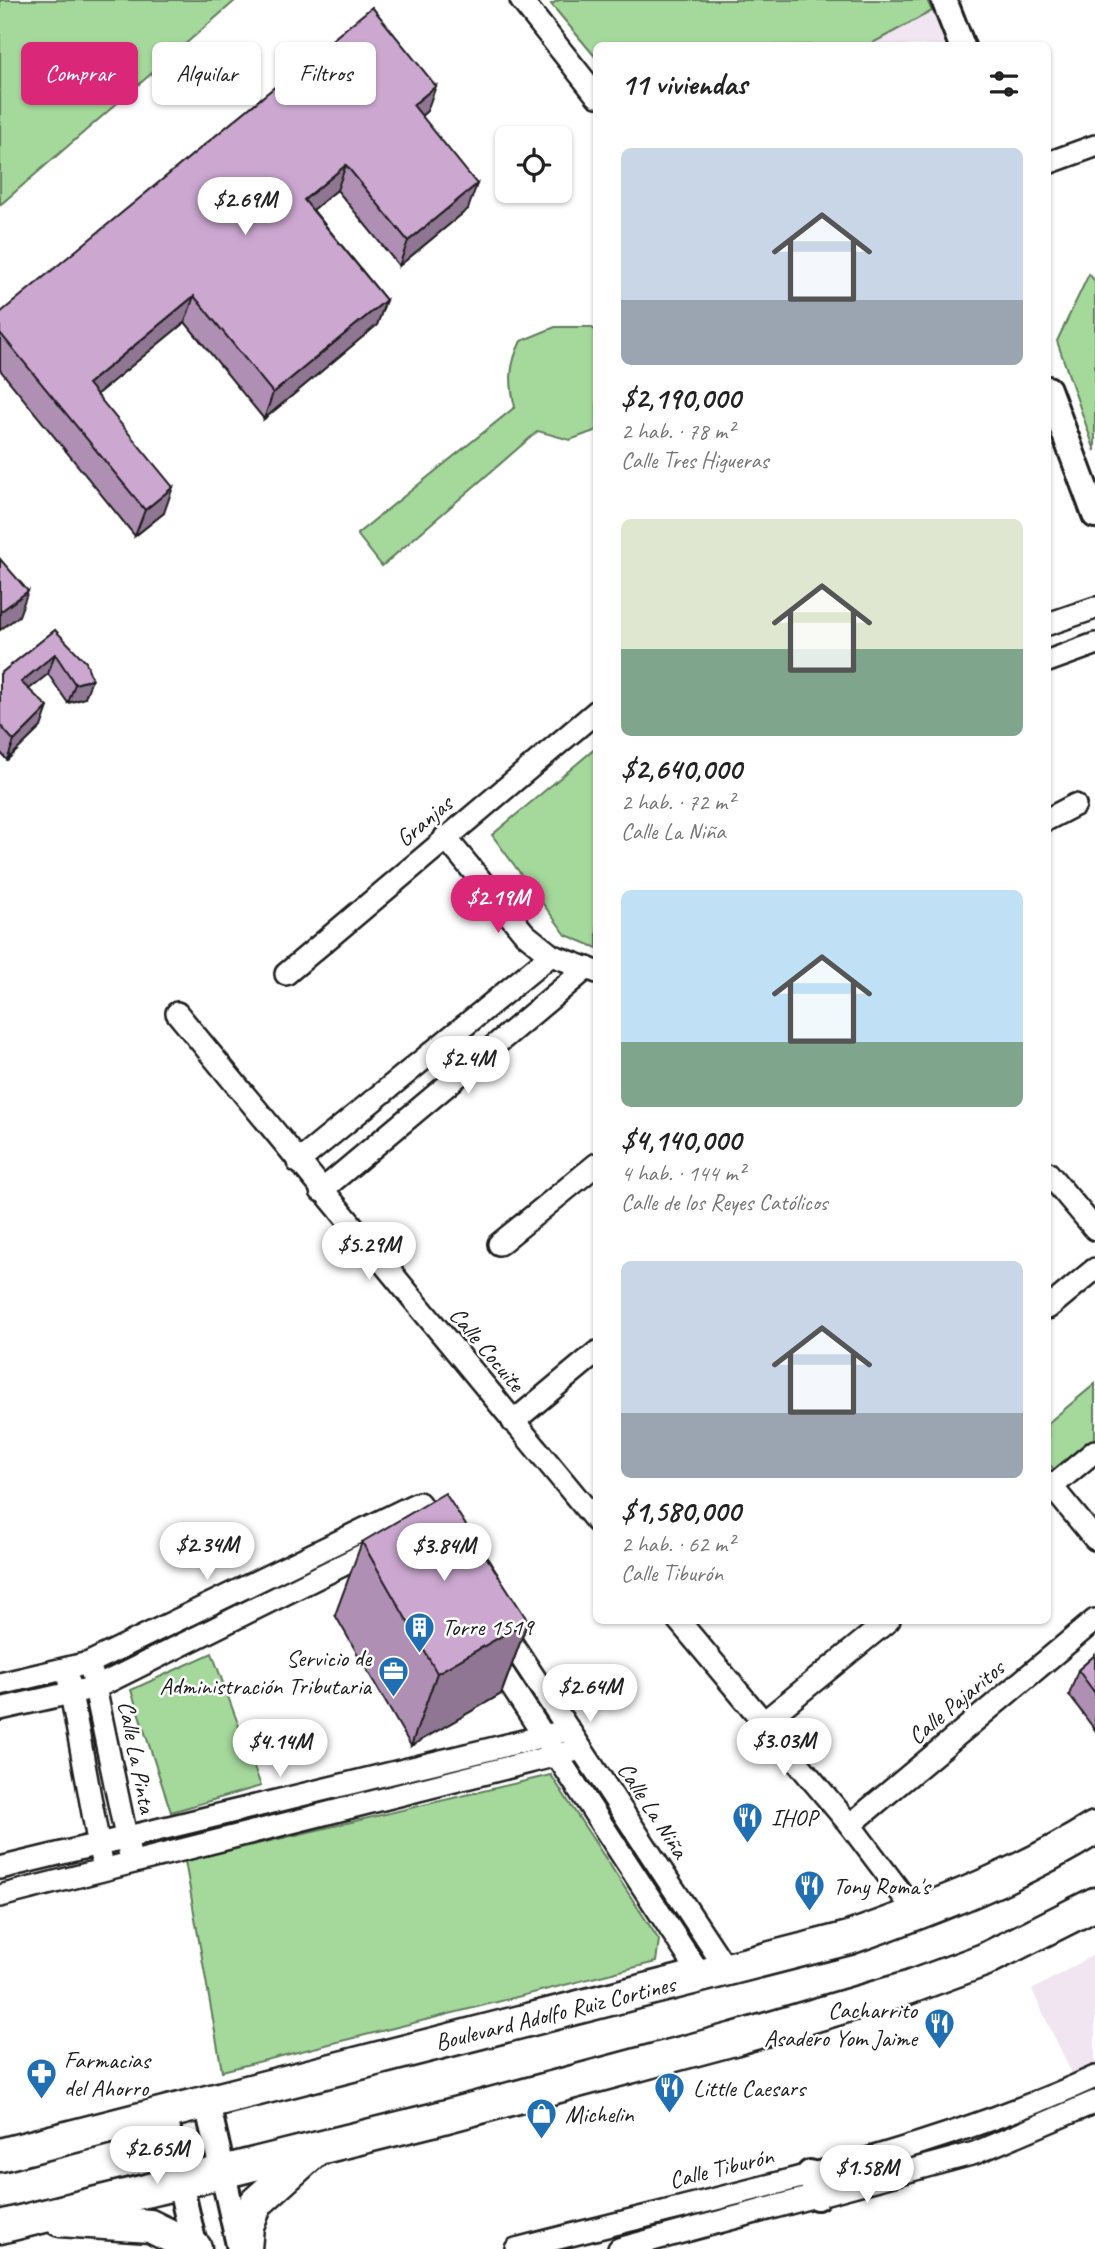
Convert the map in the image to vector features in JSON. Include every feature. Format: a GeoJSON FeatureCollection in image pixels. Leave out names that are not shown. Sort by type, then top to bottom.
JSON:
{"type":"FeatureCollection","features":[{"type":"Feature","properties":{"kind":"main road","name":"Boulevard Adolfo Ruiz Cortines"},"geometry":{"type":"LineString","coordinates":[[0,2155],[849,1938],[917,1914],[1003,1877],[1068,1845],[1095,1828]]}},
{"type":"Feature","properties":{"kind":"main road"},"geometry":{"type":"LineString","coordinates":[[0,2227],[734,2039],[908,1988],[984,1960],[1095,1905]]}},
{"type":"Feature","properties":{"kind":"main road"},"geometry":{"type":"LineString","coordinates":[[242,2249],[256,2203],[316,2148]]}},
{"type":"Feature","properties":{"kind":"main road"},"geometry":{"type":"LineString","coordinates":[[35,2218],[150,2227],[195,2248]]}},
{"type":"Feature","properties":{"kind":"street"},"geometry":{"type":"LineString","coordinates":[[944,0],[960,42]]}},
{"type":"Feature","properties":{"kind":"street"},"geometry":{"type":"LineString","coordinates":[[526,2],[593,91]]}},
{"type":"Feature","properties":{"kind":"street"},"geometry":{"type":"LineString","coordinates":[[1051,162],[1095,146]]}},
{"type":"Feature","properties":{"kind":"street"},"geometry":{"type":"LineString","coordinates":[[1051,397],[1095,515]]}},
{"type":"Feature","properties":{"kind":"street"},"geometry":{"type":"LineString","coordinates":[[1051,623],[1095,608]]}},
{"type":"Feature","properties":{"kind":"street"},"geometry":{"type":"LineString","coordinates":[[1051,661],[1095,644]]}},
{"type":"Feature","properties":{"kind":"street","name":"Granjas"},"geometry":{"type":"LineString","coordinates":[[286,974],[593,714]]}},
{"type":"Feature","properties":{"kind":"street"},"geometry":{"type":"LineString","coordinates":[[1051,817],[1075,805]]}},
{"type":"Feature","properties":{"kind":"street"},"geometry":{"type":"LineString","coordinates":[[445,837],[524,934],[551,955],[592,970]]}},
{"type":"Feature","properties":{"kind":"street"},"geometry":{"type":"LineString","coordinates":[[298,1162],[551,955]]}},
{"type":"Feature","properties":{"kind":"street"},"geometry":{"type":"LineString","coordinates":[[321,1191],[592,970]]}},
{"type":"Feature","properties":{"kind":"street","name":"Calle Cocuite"},"geometry":{"type":"LineString","coordinates":[[177,1013],[321,1191],[593,1517]]}},
{"type":"Feature","properties":{"kind":"street"},"geometry":{"type":"LineString","coordinates":[[499,1244],[593,1167]]}},
{"type":"Feature","properties":{"kind":"street"},"geometry":{"type":"LineString","coordinates":[[1051,1177],[1095,1229]]}},
{"type":"Feature","properties":{"kind":"street"},"geometry":{"type":"LineString","coordinates":[[1051,1306],[1095,1269]]}},
{"type":"Feature","properties":{"kind":"street"},"geometry":{"type":"LineString","coordinates":[[513,1422],[593,1355]]}},
{"type":"Feature","properties":{"kind":"street"},"geometry":{"type":"LineString","coordinates":[[1051,1485],[1095,1451]]}},
{"type":"Feature","properties":{"kind":"street"},"geometry":{"type":"LineString","coordinates":[[1051,1487],[1095,1539]]}},
{"type":"Feature","properties":{"kind":"street"},"geometry":{"type":"LineString","coordinates":[[0,1684],[89,1662],[419,1503],[447,1545]]}},
{"type":"Feature","properties":{"kind":"street"},"geometry":{"type":"LineString","coordinates":[[398,1512],[406,1534]]}},
{"type":"Feature","properties":{"kind":"street"},"geometry":{"type":"LineString","coordinates":[[0,1709],[97,1687],[432,1521]]}},
{"type":"Feature","properties":{"kind":"street","name":"Calle La Niña"},"geometry":{"type":"LineString","coordinates":[[493,1614],[581,1749],[714,1973]]}},
{"type":"Feature","properties":{"kind":"street","name":"Calle Pajaritos"},"geometry":{"type":"LineString","coordinates":[[850,1825],[1095,1620]]}},
{"type":"Feature","properties":{"kind":"street"},"geometry":{"type":"LineString","coordinates":[[680,1624],[850,1825],[917,1914]]}},
{"type":"Feature","properties":{"kind":"street"},"geometry":{"type":"LineString","coordinates":[[764,1722],[884,1624]]}},
{"type":"Feature","properties":{"kind":"street"},"geometry":{"type":"LineString","coordinates":[[478,1633],[555,1756],[714,1973]]}},
{"type":"Feature","properties":{"kind":"street","name":"Calle La Pinta"},"geometry":{"type":"LineString","coordinates":[[89,1662],[97,1687],[131,1863]]}},
{"type":"Feature","properties":{"kind":"street"},"geometry":{"type":"LineString","coordinates":[[65,1670],[72,1694],[103,1870]]}},
{"type":"Feature","properties":{"kind":"street"},"geometry":{"type":"LineString","coordinates":[[0,1868],[569,1730]]}},
{"type":"Feature","properties":{"kind":"street"},"geometry":{"type":"LineString","coordinates":[[0,1896],[581,1749]]}},
{"type":"Feature","properties":{"kind":"street","name":"Calle Tiburón"},"geometry":{"type":"LineString","coordinates":[[516,2249],[810,2173],[970,2128],[1032,2106],[1095,2077]]}},
{"type":"Feature","properties":{"kind":"street"},"geometry":{"type":"LineString","coordinates":[[619,2249],[975,2153],[1095,2102]]}},
{"type":"Feature","properties":{"kind":"street"},"geometry":{"type":"LineString","coordinates":[[207,2103],[242,2249]]}},
{"type":"Feature","properties":{"kind":"street"},"geometry":{"type":"LineString","coordinates":[[164,2113],[195,2248]]}},
{"type":"Feature","properties":{"kind":"street"},"geometry":{"type":"LineString","coordinates":[[810,2173],[817,2197]]}},
{"type":"Feature","properties":{"kind":"shaded area"},"geometry":{"type":"Polygon","coordinates":[[[932,11],[944,42],[876,42],[932,11]]]}},
{"type":"Feature","properties":{"kind":"shaded area"},"geometry":{"type":"Polygon","coordinates":[[[1095,1954],[1095,2072],[1076,2082],[1032,1990],[1095,1954]]]}},
{"type":"Feature","properties":{"kind":"green space"},"geometry":{"type":"Polygon","coordinates":[[[0,0],[236,0],[188,42],[152,42],[152,73],[138,85],[138,42],[21,42],[21,105],[115,105],[0,205],[0,0]]]}},
{"type":"Feature","properties":{"kind":"green space"},"geometry":{"type":"Polygon","coordinates":[[[559,0],[927,0],[932,11],[875,42],[593,42],[593,54],[551,4],[559,0]]]}},
{"type":"Feature","properties":{"kind":"green space"},"geometry":{"type":"Polygon","coordinates":[[[1089,274],[1095,281],[1095,451],[1057,341],[1089,274]]]}},
{"type":"Feature","properties":{"kind":"green space"},"geometry":{"type":"Polygon","coordinates":[[[555,327],[593,329],[593,431],[570,440],[538,431],[382,566],[357,534],[515,407],[511,374],[521,341],[555,327]]]}},
{"type":"Feature","properties":{"kind":"green space"},"geometry":{"type":"Polygon","coordinates":[[[593,750],[593,946],[566,935],[492,835],[593,750]]]}},
{"type":"Feature","properties":{"kind":"green space"},"geometry":{"type":"Polygon","coordinates":[[[1095,1384],[1095,1441],[1058,1474],[1051,1466],[1051,1421],[1095,1384]]]}},
{"type":"Feature","properties":{"kind":"green space"},"geometry":{"type":"Polygon","coordinates":[[[212,1653],[261,1786],[171,1812],[131,1690],[212,1653]]]}},
{"type":"Feature","properties":{"kind":"green space"},"geometry":{"type":"Polygon","coordinates":[[[551,1775],[659,1940],[656,1962],[222,2071],[185,1861],[551,1775]]]}},
{"type":"Feature","properties":{"kind":"building"},"geometry":{"type":"Polygon","coordinates":[[[372,7],[436,86],[413,105],[477,184],[408,241],[346,165],[304,200],[386,300],[273,393],[194,296],[88,384],[173,487],[145,510],[0,333],[0,313],[253,105],[261,105],[261,98],[275,87],[275,105],[376,105],[376,42],[329,42],[372,7]]]}},
{"type":"Feature","properties":{"kind":"building"},"geometry":{"type":"Polygon","coordinates":[[[0,559],[28,591],[0,612],[0,559]]]}},
{"type":"Feature","properties":{"kind":"building"},"geometry":{"type":"Polygon","coordinates":[[[55,630],[86,662],[92,679],[75,684],[55,654],[21,682],[48,707],[14,741],[0,725],[0,674],[55,630]]]}},
{"type":"Feature","properties":{"kind":"building"},"geometry":{"type":"Polygon","coordinates":[[[445,1493],[528,1621],[437,1673],[362,1542],[445,1493]]]}},
{"type":"Feature","properties":{"kind":"building"},"geometry":{"type":"Polygon","coordinates":[[[1095,1655],[1095,1693],[1078,1670],[1095,1655]]]}},
{"type":"Feature","properties":{"kind":"place","name":"Torre 1519"},"geometry":{"type":"Point","coordinates":[419,1654]}},
{"type":"Feature","properties":{"kind":"place","name":"Servicio de Administración Tributaria"},"geometry":{"type":"Point","coordinates":[394,1699]}},
{"type":"Feature","properties":{"kind":"place","name":"IHOP"},"geometry":{"type":"Point","coordinates":[748,1845]}},
{"type":"Feature","properties":{"kind":"place","name":"Tony Roma's"},"geometry":{"type":"Point","coordinates":[810,1913]}},
{"type":"Feature","properties":{"kind":"place","name":"Cacharrito Asadero Yom Jaime"},"geometry":{"type":"Point","coordinates":[940,2051]}},
{"type":"Feature","properties":{"kind":"place","name":"Farmacias del Ahorro"},"geometry":{"type":"Point","coordinates":[41,2101]}},
{"type":"Feature","properties":{"kind":"place","name":"Little Caesars"},"geometry":{"type":"Point","coordinates":[670,2115]}},
{"type":"Feature","properties":{"kind":"place","name":"Michelin"},"geometry":{"type":"Point","coordinates":[542,2141]}}]}
